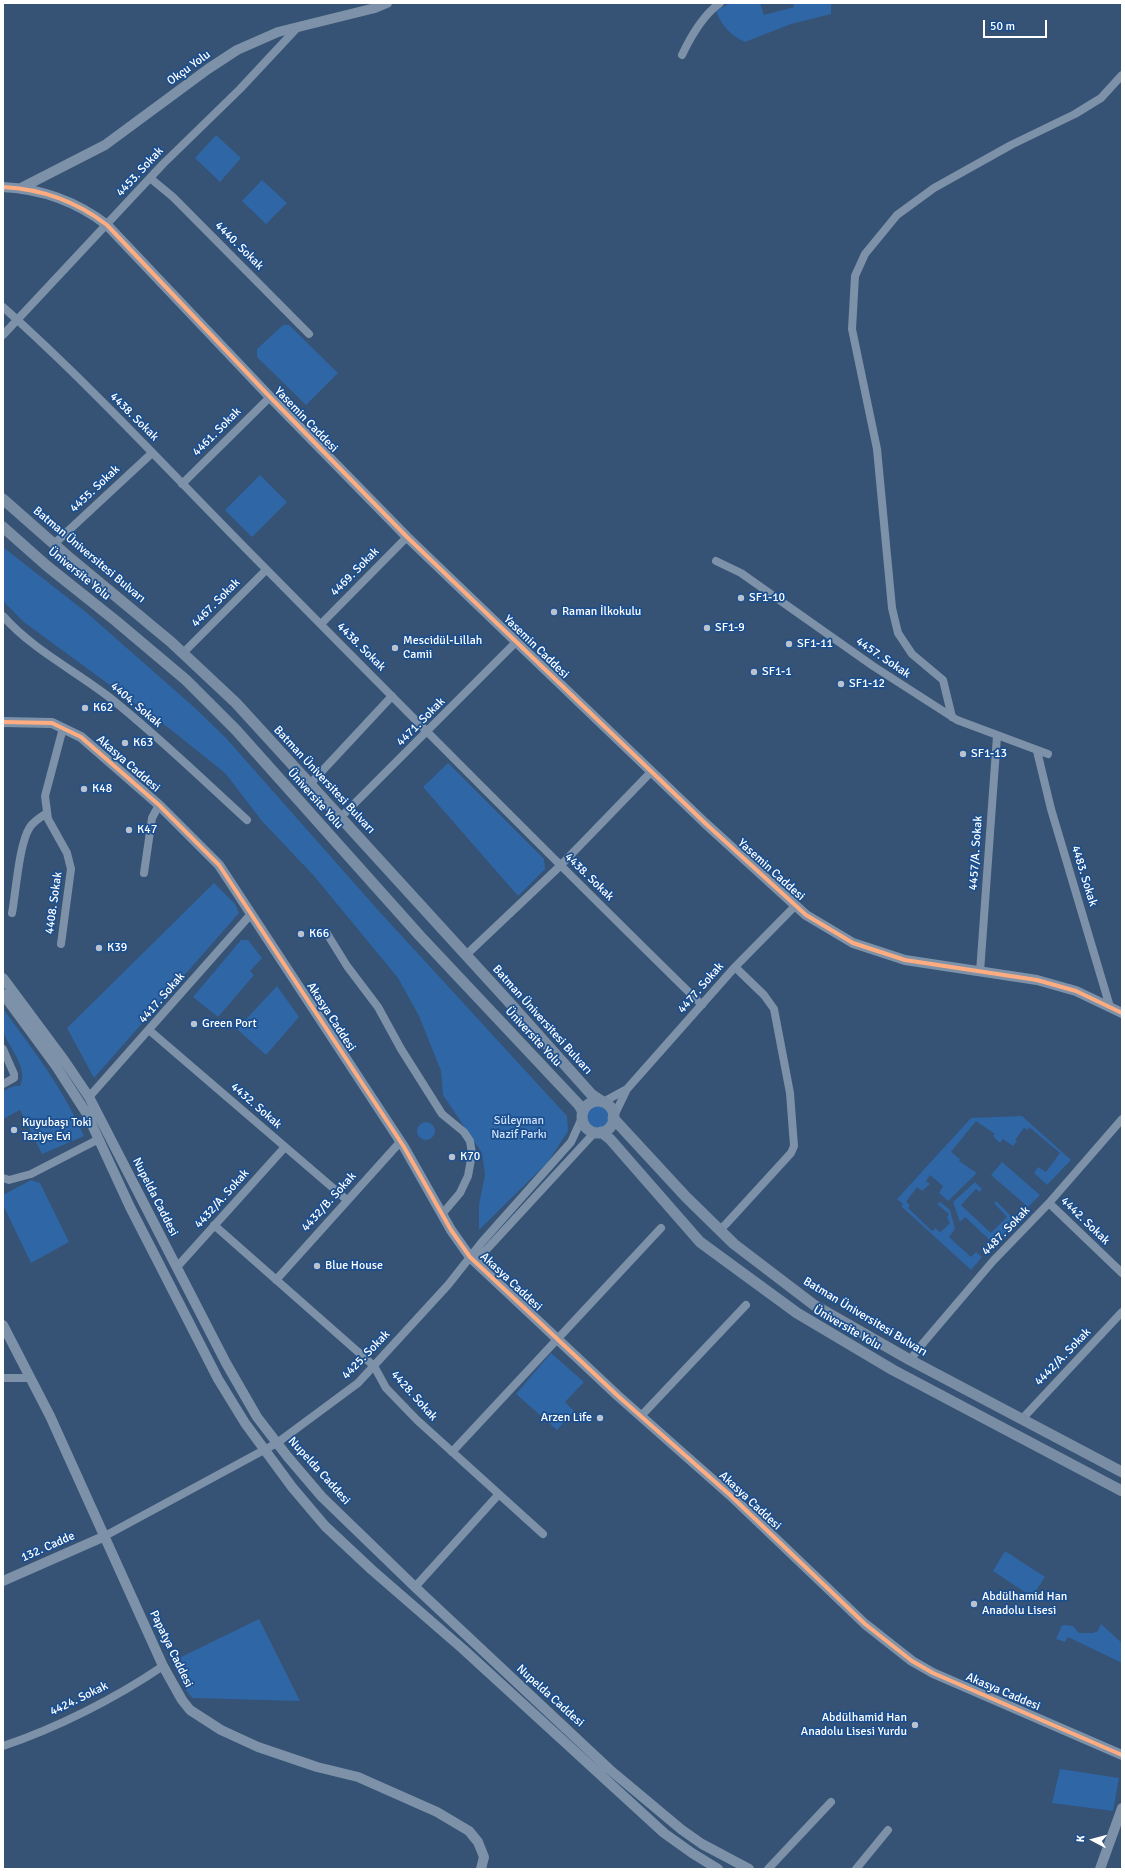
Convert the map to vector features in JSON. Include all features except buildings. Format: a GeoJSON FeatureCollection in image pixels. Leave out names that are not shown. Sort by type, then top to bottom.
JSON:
{"type":"FeatureCollection","features":[{"type":"Feature","properties":{"kind":"main road","name":"Batman Üniversitesi Bulvarı"},"geometry":{"type":"LineString","coordinates":[[3,499],[183,653],[236,703],[591,1094],[603,1102]]}},
{"type":"Feature","properties":{"kind":"main road","name":"Üniversite Yolu"},"geometry":{"type":"LineString","coordinates":[[3,527],[186,680],[236,730],[420,936],[579,1105],[582,1115]]}},
{"type":"Feature","properties":{"kind":"main road"},"geometry":{"type":"LineString","coordinates":[[593,1102],[603,1102],[611,1108],[614,1118],[610,1127],[598,1132],[586,1128],[582,1115],[589,1104],[593,1102]]}},
{"type":"Feature","properties":{"kind":"main road","name":"Batman Üniversitesi Bulvarı"},"geometry":{"type":"LineString","coordinates":[[614,1118],[686,1197],[719,1230],[776,1278],[814,1305],[910,1360],[1122,1472]]}},
{"type":"Feature","properties":{"kind":"main road","name":"Üniversite Yolu"},"geometry":{"type":"LineString","coordinates":[[598,1132],[610,1139],[700,1242],[797,1314],[893,1370],[1122,1491]]}},
{"type":"Feature","properties":{"kind":"street","name":"Okçu Yolu"},"geometry":{"type":"LineString","coordinates":[[21,188],[105,145],[208,69],[237,50],[278,32],[375,8],[387,3]]}},
{"type":"Feature","properties":{"kind":"street"},"geometry":{"type":"LineString","coordinates":[[682,55],[695,32],[712,8],[720,3]]}},
{"type":"Feature","properties":{"kind":"street","name":"4453. Sokak"},"geometry":{"type":"LineString","coordinates":[[3,335],[150,178],[240,89],[297,28]]}},
{"type":"Feature","properties":{"kind":"street"},"geometry":{"type":"LineString","coordinates":[[952,717],[944,680],[912,654],[898,633],[892,608],[877,449],[852,329],[856,276],[865,254],[897,215],[934,188],[1011,145],[1075,114],[1101,98],[1122,75]]}},
{"type":"Feature","properties":{"kind":"street","name":"4440. Sokak"},"geometry":{"type":"LineString","coordinates":[[150,178],[174,197],[310,334]]}},
{"type":"Feature","properties":{"kind":"street","name":"Yasemin Caddesi"},"geometry":{"type":"LineString","coordinates":[[3,187],[21,188],[60,198],[88,210],[107,225],[270,397],[407,537],[651,772],[806,915],[853,943],[905,960],[1037,980],[1076,991],[1122,1012]]}},
{"type":"Feature","properties":{"kind":"street","name":"4438. Sokak"},"geometry":{"type":"LineString","coordinates":[[3,308],[74,374],[560,866],[702,1005]]}},
{"type":"Feature","properties":{"kind":"street","name":"4461. Sokak"},"geometry":{"type":"LineString","coordinates":[[182,484],[270,397]]}},
{"type":"Feature","properties":{"kind":"street","name":"4455. Sokak"},"geometry":{"type":"LineString","coordinates":[[54,544],[152,452]]}},
{"type":"Feature","properties":{"kind":"street","name":"4469. Sokak"},"geometry":{"type":"LineString","coordinates":[[321,624],[407,537]]}},
{"type":"Feature","properties":{"kind":"street","name":"4457. Sokak"},"geometry":{"type":"LineString","coordinates":[[716,561],[741,573],[873,666],[952,717],[997,736],[1048,754]]}},
{"type":"Feature","properties":{"kind":"street","name":"4467. Sokak"},"geometry":{"type":"LineString","coordinates":[[183,653],[266,570]]}},
{"type":"Feature","properties":{"kind":"street","name":"4404. Sokak"},"geometry":{"type":"LineString","coordinates":[[3,616],[34,643],[82,676],[120,707],[247,820]]}},
{"type":"Feature","properties":{"kind":"street","name":"4471. Sokak"},"geometry":{"type":"LineString","coordinates":[[341,817],[516,642]]}},
{"type":"Feature","properties":{"kind":"street"},"geometry":{"type":"LineString","coordinates":[[310,784],[392,696]]}},
{"type":"Feature","properties":{"kind":"street","name":"Akasya Caddesi"},"geometry":{"type":"LineString","coordinates":[[3,722],[52,723],[81,737],[159,805],[219,865],[401,1141],[443,1213],[451,1230],[473,1260],[641,1416],[730,1495],[865,1624],[912,1661],[966,1688],[1122,1755]]}},
{"type":"Feature","properties":{"kind":"street","name":"4408. Sokak"},"geometry":{"type":"LineString","coordinates":[[60,944],[71,869],[68,853],[48,819],[44,796],[63,728]]}},
{"type":"Feature","properties":{"kind":"street","name":"4457/A. Sokak"},"geometry":{"type":"LineString","coordinates":[[980,972],[997,736]]}},
{"type":"Feature","properties":{"kind":"street","name":"4483. Sokak"},"geometry":{"type":"LineString","coordinates":[[1037,751],[1051,809],[1110,1007]]}},
{"type":"Feature","properties":{"kind":"street"},"geometry":{"type":"LineString","coordinates":[[466,955],[560,866],[651,772]]}},
{"type":"Feature","properties":{"kind":"street"},"geometry":{"type":"LineString","coordinates":[[144,873],[152,818],[159,805]]}},
{"type":"Feature","properties":{"kind":"street"},"geometry":{"type":"LineString","coordinates":[[12,913],[23,846],[30,828],[38,818],[47,813]]}},
{"type":"Feature","properties":{"kind":"street","name":"4477. Sokak"},"geometry":{"type":"LineString","coordinates":[[627,1089],[735,967],[796,906]]}},
{"type":"Feature","properties":{"kind":"street","name":"4417. Sokak"},"geometry":{"type":"LineString","coordinates":[[89,1097],[251,914]]}},
{"type":"Feature","properties":{"kind":"street"},"geometry":{"type":"LineString","coordinates":[[320,934],[326,932],[347,966],[378,1007],[401,1049],[442,1114],[464,1132],[470,1141],[472,1154],[468,1176],[460,1193],[443,1213]]}},
{"type":"Feature","properties":{"kind":"street"},"geometry":{"type":"LineString","coordinates":[[719,1230],[791,1153],[794,1146],[790,1093],[774,1009],[764,995],[735,967]]}},
{"type":"Feature","properties":{"kind":"street","name":"Nupelda Caddesi"},"geometry":{"type":"LineString","coordinates":[[3,978],[64,1060],[89,1097],[226,1363],[258,1416],[277,1443],[322,1497],[414,1587],[610,1769],[682,1830],[702,1844],[749,1869]]}},
{"type":"Feature","properties":{"kind":"street","name":"Nupelda Caddesi"},"geometry":{"type":"LineString","coordinates":[[3,994],[76,1096],[87,1114],[130,1208],[218,1378],[245,1423],[292,1487],[325,1526],[372,1570],[468,1654],[664,1833],[718,1869]]}},
{"type":"Feature","properties":{"kind":"street","name":"4432. Sokak"},"geometry":{"type":"LineString","coordinates":[[149,1030],[347,1200]]}},
{"type":"Feature","properties":{"kind":"street"},"geometry":{"type":"LineString","coordinates":[[3,1049],[14,1074],[14,1078],[3,1084]]}},
{"type":"Feature","properties":{"kind":"street"},"geometry":{"type":"LineString","coordinates":[[603,1102],[627,1089]]}},
{"type":"Feature","properties":{"kind":"street"},"geometry":{"type":"LineString","coordinates":[[614,1118],[627,1089]]}},
{"type":"Feature","properties":{"kind":"street","name":"4425. Sokak"},"geometry":{"type":"LineString","coordinates":[[103,1536],[277,1443],[358,1383],[473,1260],[482,1242],[572,1142],[582,1115]]}},
{"type":"Feature","properties":{"kind":"street","name":"4487. Sokak"},"geometry":{"type":"LineString","coordinates":[[910,1360],[994,1261],[1050,1203],[1122,1119]]}},
{"type":"Feature","properties":{"kind":"street"},"geometry":{"type":"LineString","coordinates":[[473,1260],[598,1132]]}},
{"type":"Feature","properties":{"kind":"street"},"geometry":{"type":"LineString","coordinates":[[3,1178],[9,1180],[31,1174],[99,1139]]}},
{"type":"Feature","properties":{"kind":"street","name":"4432/B. Sokak"},"geometry":{"type":"LineString","coordinates":[[276,1280],[401,1141]]}},
{"type":"Feature","properties":{"kind":"street","name":"4432/A. Sokak"},"geometry":{"type":"LineString","coordinates":[[176,1267],[285,1147]]}},
{"type":"Feature","properties":{"kind":"street","name":"4442. Sokak"},"geometry":{"type":"LineString","coordinates":[[1050,1203],[1122,1273]]}},
{"type":"Feature","properties":{"kind":"street","name":"4428. Sokak"},"geometry":{"type":"LineString","coordinates":[[214,1225],[374,1366],[386,1388],[417,1420],[543,1534]]}},
{"type":"Feature","properties":{"kind":"street"},"geometry":{"type":"LineString","coordinates":[[452,1452],[661,1228]]}},
{"type":"Feature","properties":{"kind":"street"},"geometry":{"type":"LineString","coordinates":[[641,1416],[746,1305]]}},
{"type":"Feature","properties":{"kind":"street","name":"4442/A. Sokak"},"geometry":{"type":"LineString","coordinates":[[1022,1419],[1122,1312]]}},
{"type":"Feature","properties":{"kind":"street","name":"Papatya Caddesi"},"geometry":{"type":"LineString","coordinates":[[3,1325],[50,1416],[163,1666],[182,1700],[190,1710],[221,1730],[258,1747],[310,1764],[358,1777],[437,1812],[469,1831],[478,1842],[484,1857],[481,1869]]}},
{"type":"Feature","properties":{"kind":"street"},"geometry":{"type":"LineString","coordinates":[[3,1378],[30,1378]]}},
{"type":"Feature","properties":{"kind":"street"},"geometry":{"type":"LineString","coordinates":[[414,1587],[499,1494]]}},
{"type":"Feature","properties":{"kind":"street","name":"132. Cadde"},"geometry":{"type":"LineString","coordinates":[[3,1581],[103,1536]]}},
{"type":"Feature","properties":{"kind":"street","name":"4424. Sokak"},"geometry":{"type":"LineString","coordinates":[[3,1746],[80,1713],[143,1680],[163,1666]]}},
{"type":"Feature","properties":{"kind":"street"},"geometry":{"type":"LineString","coordinates":[[768,1869],[831,1802]]}},
{"type":"Feature","properties":{"kind":"street"},"geometry":{"type":"LineString","coordinates":[[1100,1869],[1122,1808]]}},
{"type":"Feature","properties":{"kind":"street"},"geometry":{"type":"LineString","coordinates":[[856,1869],[888,1830]]}},
{"type":"Feature","properties":{"kind":"green space"},"geometry":{"type":"Polygon","coordinates":[[[730,3],[760,3],[764,15],[794,7],[793,3],[831,3],[831,14],[791,24],[745,42],[735,37],[727,30],[716,11],[730,3]]]}},
{"type":"Feature","properties":{"kind":"green space"},"geometry":{"type":"Polygon","coordinates":[[[216,135],[241,158],[220,182],[195,158],[216,135]]]}},
{"type":"Feature","properties":{"kind":"green space"},"geometry":{"type":"Polygon","coordinates":[[[262,180],[287,203],[266,224],[242,201],[262,180]]]}},
{"type":"Feature","properties":{"kind":"green space"},"geometry":{"type":"Polygon","coordinates":[[[283,325],[289,325],[338,373],[306,405],[257,357],[257,349],[283,325]]]}},
{"type":"Feature","properties":{"kind":"green space"},"geometry":{"type":"Polygon","coordinates":[[[260,475],[287,502],[252,537],[225,510],[260,475]]]}},
{"type":"Feature","properties":{"kind":"green space","name":"Süleyman Nazif Parkı"},"geometry":{"type":"Polygon","coordinates":[[[3,547],[87,613],[195,708],[225,737],[378,910],[567,1116],[568,1131],[548,1162],[479,1230],[479,1205],[485,1175],[482,1153],[443,1095],[441,1071],[419,1016],[398,978],[314,876],[262,821],[225,773],[170,729],[25,623],[3,601],[3,547]]]}},
{"type":"Feature","properties":{"kind":"green space"},"geometry":{"type":"Polygon","coordinates":[[[448,763],[544,859],[545,869],[518,896],[423,787],[448,763]]]}},
{"type":"Feature","properties":{"kind":"green space"},"geometry":{"type":"Polygon","coordinates":[[[214,883],[235,904],[239,913],[94,1078],[67,1028],[214,883]]]}},
{"type":"Feature","properties":{"kind":"green space"},"geometry":{"type":"Polygon","coordinates":[[[241,940],[248,940],[262,958],[250,971],[254,975],[218,1017],[193,997],[241,940]]]}},
{"type":"Feature","properties":{"kind":"green space"},"geometry":{"type":"Polygon","coordinates":[[[277,986],[299,1017],[266,1055],[237,1029],[277,986]]]}},
{"type":"Feature","properties":{"kind":"green space"},"geometry":{"type":"Polygon","coordinates":[[[3,1009],[37,1055],[57,1086],[84,1136],[42,1154],[20,1110],[3,1119],[3,1091],[14,1086],[20,1086],[22,1073],[18,1059],[3,1031],[3,1009]]]}},
{"type":"Feature","properties":{"kind":"green space"},"geometry":{"type":"Polygon","coordinates":[[[599,1104],[604,1105],[610,1111],[610,1121],[604,1127],[599,1128],[594,1127],[588,1121],[587,1116],[588,1111],[594,1105],[599,1104]]]}},
{"type":"Feature","properties":{"kind":"green space"},"geometry":{"type":"Polygon","coordinates":[[[1022,1116],[1071,1160],[1047,1185],[1034,1173],[1038,1167],[1046,1172],[1060,1153],[1029,1127],[1028,1130],[1024,1128],[1015,1140],[1017,1141],[1013,1146],[1003,1139],[1000,1143],[993,1136],[995,1134],[976,1121],[951,1152],[960,1159],[959,1161],[977,1173],[948,1201],[939,1193],[943,1186],[930,1175],[926,1181],[930,1184],[922,1191],[917,1187],[906,1202],[910,1205],[908,1208],[932,1231],[936,1228],[939,1232],[942,1231],[950,1223],[947,1217],[949,1214],[937,1204],[940,1202],[950,1210],[955,1229],[949,1237],[971,1257],[976,1252],[982,1257],[971,1270],[901,1206],[903,1204],[897,1199],[971,1118],[1022,1116]]]}},
{"type":"Feature","properties":{"kind":"green space"},"geometry":{"type":"Polygon","coordinates":[[[426,1122],[432,1125],[435,1131],[432,1137],[426,1140],[420,1137],[417,1131],[420,1125],[426,1122]]]}},
{"type":"Feature","properties":{"kind":"green space"},"geometry":{"type":"Polygon","coordinates":[[[1002,1162],[1040,1195],[1028,1207],[991,1175],[1002,1162]]]}},
{"type":"Feature","properties":{"kind":"green space"},"geometry":{"type":"Polygon","coordinates":[[[31,1180],[40,1183],[69,1242],[31,1263],[3,1205],[3,1195],[31,1180]]]}},
{"type":"Feature","properties":{"kind":"green space"},"geometry":{"type":"Polygon","coordinates":[[[975,1182],[982,1189],[980,1192],[976,1189],[961,1205],[991,1233],[1007,1217],[994,1203],[996,1201],[1016,1221],[994,1244],[965,1217],[960,1222],[953,1202],[975,1182]]]}},
{"type":"Feature","properties":{"kind":"green space"},"geometry":{"type":"Polygon","coordinates":[[[551,1353],[584,1382],[565,1402],[574,1411],[557,1430],[516,1394],[551,1353]]]}},
{"type":"Feature","properties":{"kind":"green space"},"geometry":{"type":"Polygon","coordinates":[[[1005,1551],[1045,1577],[1032,1597],[993,1571],[1005,1551]]]}},
{"type":"Feature","properties":{"kind":"green space"},"geometry":{"type":"Polygon","coordinates":[[[259,1619],[300,1701],[193,1698],[181,1681],[173,1661],[259,1619]]]}},
{"type":"Feature","properties":{"kind":"green space"},"geometry":{"type":"Polygon","coordinates":[[[1101,1624],[1122,1643],[1122,1663],[1068,1637],[1065,1642],[1056,1639],[1062,1625],[1073,1626],[1079,1633],[1093,1633],[1098,1631],[1101,1624]]]}},
{"type":"Feature","properties":{"kind":"green space"},"geometry":{"type":"Polygon","coordinates":[[[1060,1769],[1119,1778],[1113,1811],[1052,1803],[1060,1769]]]}},
{"type":"Feature","properties":{"kind":"cycle path"},"geometry":{"type":"LineString","coordinates":[[3,187],[31,190],[58,198],[83,209],[107,225],[270,397],[407,537],[705,823],[806,915],[853,943],[905,960],[1037,980],[1076,991],[1122,1013]]}},
{"type":"Feature","properties":{"kind":"cycle path"},"geometry":{"type":"LineString","coordinates":[[3,722],[52,723],[81,737],[159,805],[219,865],[404,1147],[451,1230],[470,1257],[618,1396],[730,1495],[865,1624],[912,1661],[933,1673],[1122,1755]]}},
{"type":"Feature","properties":{"kind":"place","name":"SF1-10"},"geometry":{"type":"Point","coordinates":[741,598]}},
{"type":"Feature","properties":{"kind":"place","name":"Raman İlkokulu"},"geometry":{"type":"Point","coordinates":[554,612]}},
{"type":"Feature","properties":{"kind":"place","name":"SF1-9"},"geometry":{"type":"Point","coordinates":[707,628]}},
{"type":"Feature","properties":{"kind":"place","name":"SF1-11"},"geometry":{"type":"Point","coordinates":[789,644]}},
{"type":"Feature","properties":{"kind":"place","name":"Mescidül-Lillah Camii"},"geometry":{"type":"Point","coordinates":[395,648]}},
{"type":"Feature","properties":{"kind":"place","name":"SF1-1"},"geometry":{"type":"Point","coordinates":[754,672]}},
{"type":"Feature","properties":{"kind":"place","name":"SF1-12"},"geometry":{"type":"Point","coordinates":[841,684]}},
{"type":"Feature","properties":{"kind":"place","name":"K62"},"geometry":{"type":"Point","coordinates":[85,708]}},
{"type":"Feature","properties":{"kind":"place","name":"K63"},"geometry":{"type":"Point","coordinates":[125,743]}},
{"type":"Feature","properties":{"kind":"place","name":"SF1-13"},"geometry":{"type":"Point","coordinates":[963,754]}},
{"type":"Feature","properties":{"kind":"place","name":"K48"},"geometry":{"type":"Point","coordinates":[84,789]}},
{"type":"Feature","properties":{"kind":"place","name":"K47"},"geometry":{"type":"Point","coordinates":[129,830]}},
{"type":"Feature","properties":{"kind":"place","name":"K66"},"geometry":{"type":"Point","coordinates":[301,934]}},
{"type":"Feature","properties":{"kind":"place","name":"K39"},"geometry":{"type":"Point","coordinates":[99,948]}},
{"type":"Feature","properties":{"kind":"place","name":"Green Port"},"geometry":{"type":"Point","coordinates":[194,1024]}},
{"type":"Feature","properties":{"kind":"place","name":"Kuyubaşı Toki Taziye Evi"},"geometry":{"type":"Point","coordinates":[14,1130]}},
{"type":"Feature","properties":{"kind":"place","name":"K70"},"geometry":{"type":"Point","coordinates":[452,1157]}},
{"type":"Feature","properties":{"kind":"place","name":"Blue House"},"geometry":{"type":"Point","coordinates":[317,1266]}},
{"type":"Feature","properties":{"kind":"place","name":"Arzen Life"},"geometry":{"type":"Point","coordinates":[600,1418]}},
{"type":"Feature","properties":{"kind":"place","name":"Abdülhamid Han Anadolu Lisesi"},"geometry":{"type":"Point","coordinates":[974,1604]}},
{"type":"Feature","properties":{"kind":"place","name":"Abdülhamid Han Anadolu Lisesi Yurdu"},"geometry":{"type":"Point","coordinates":[915,1725]}}]}
